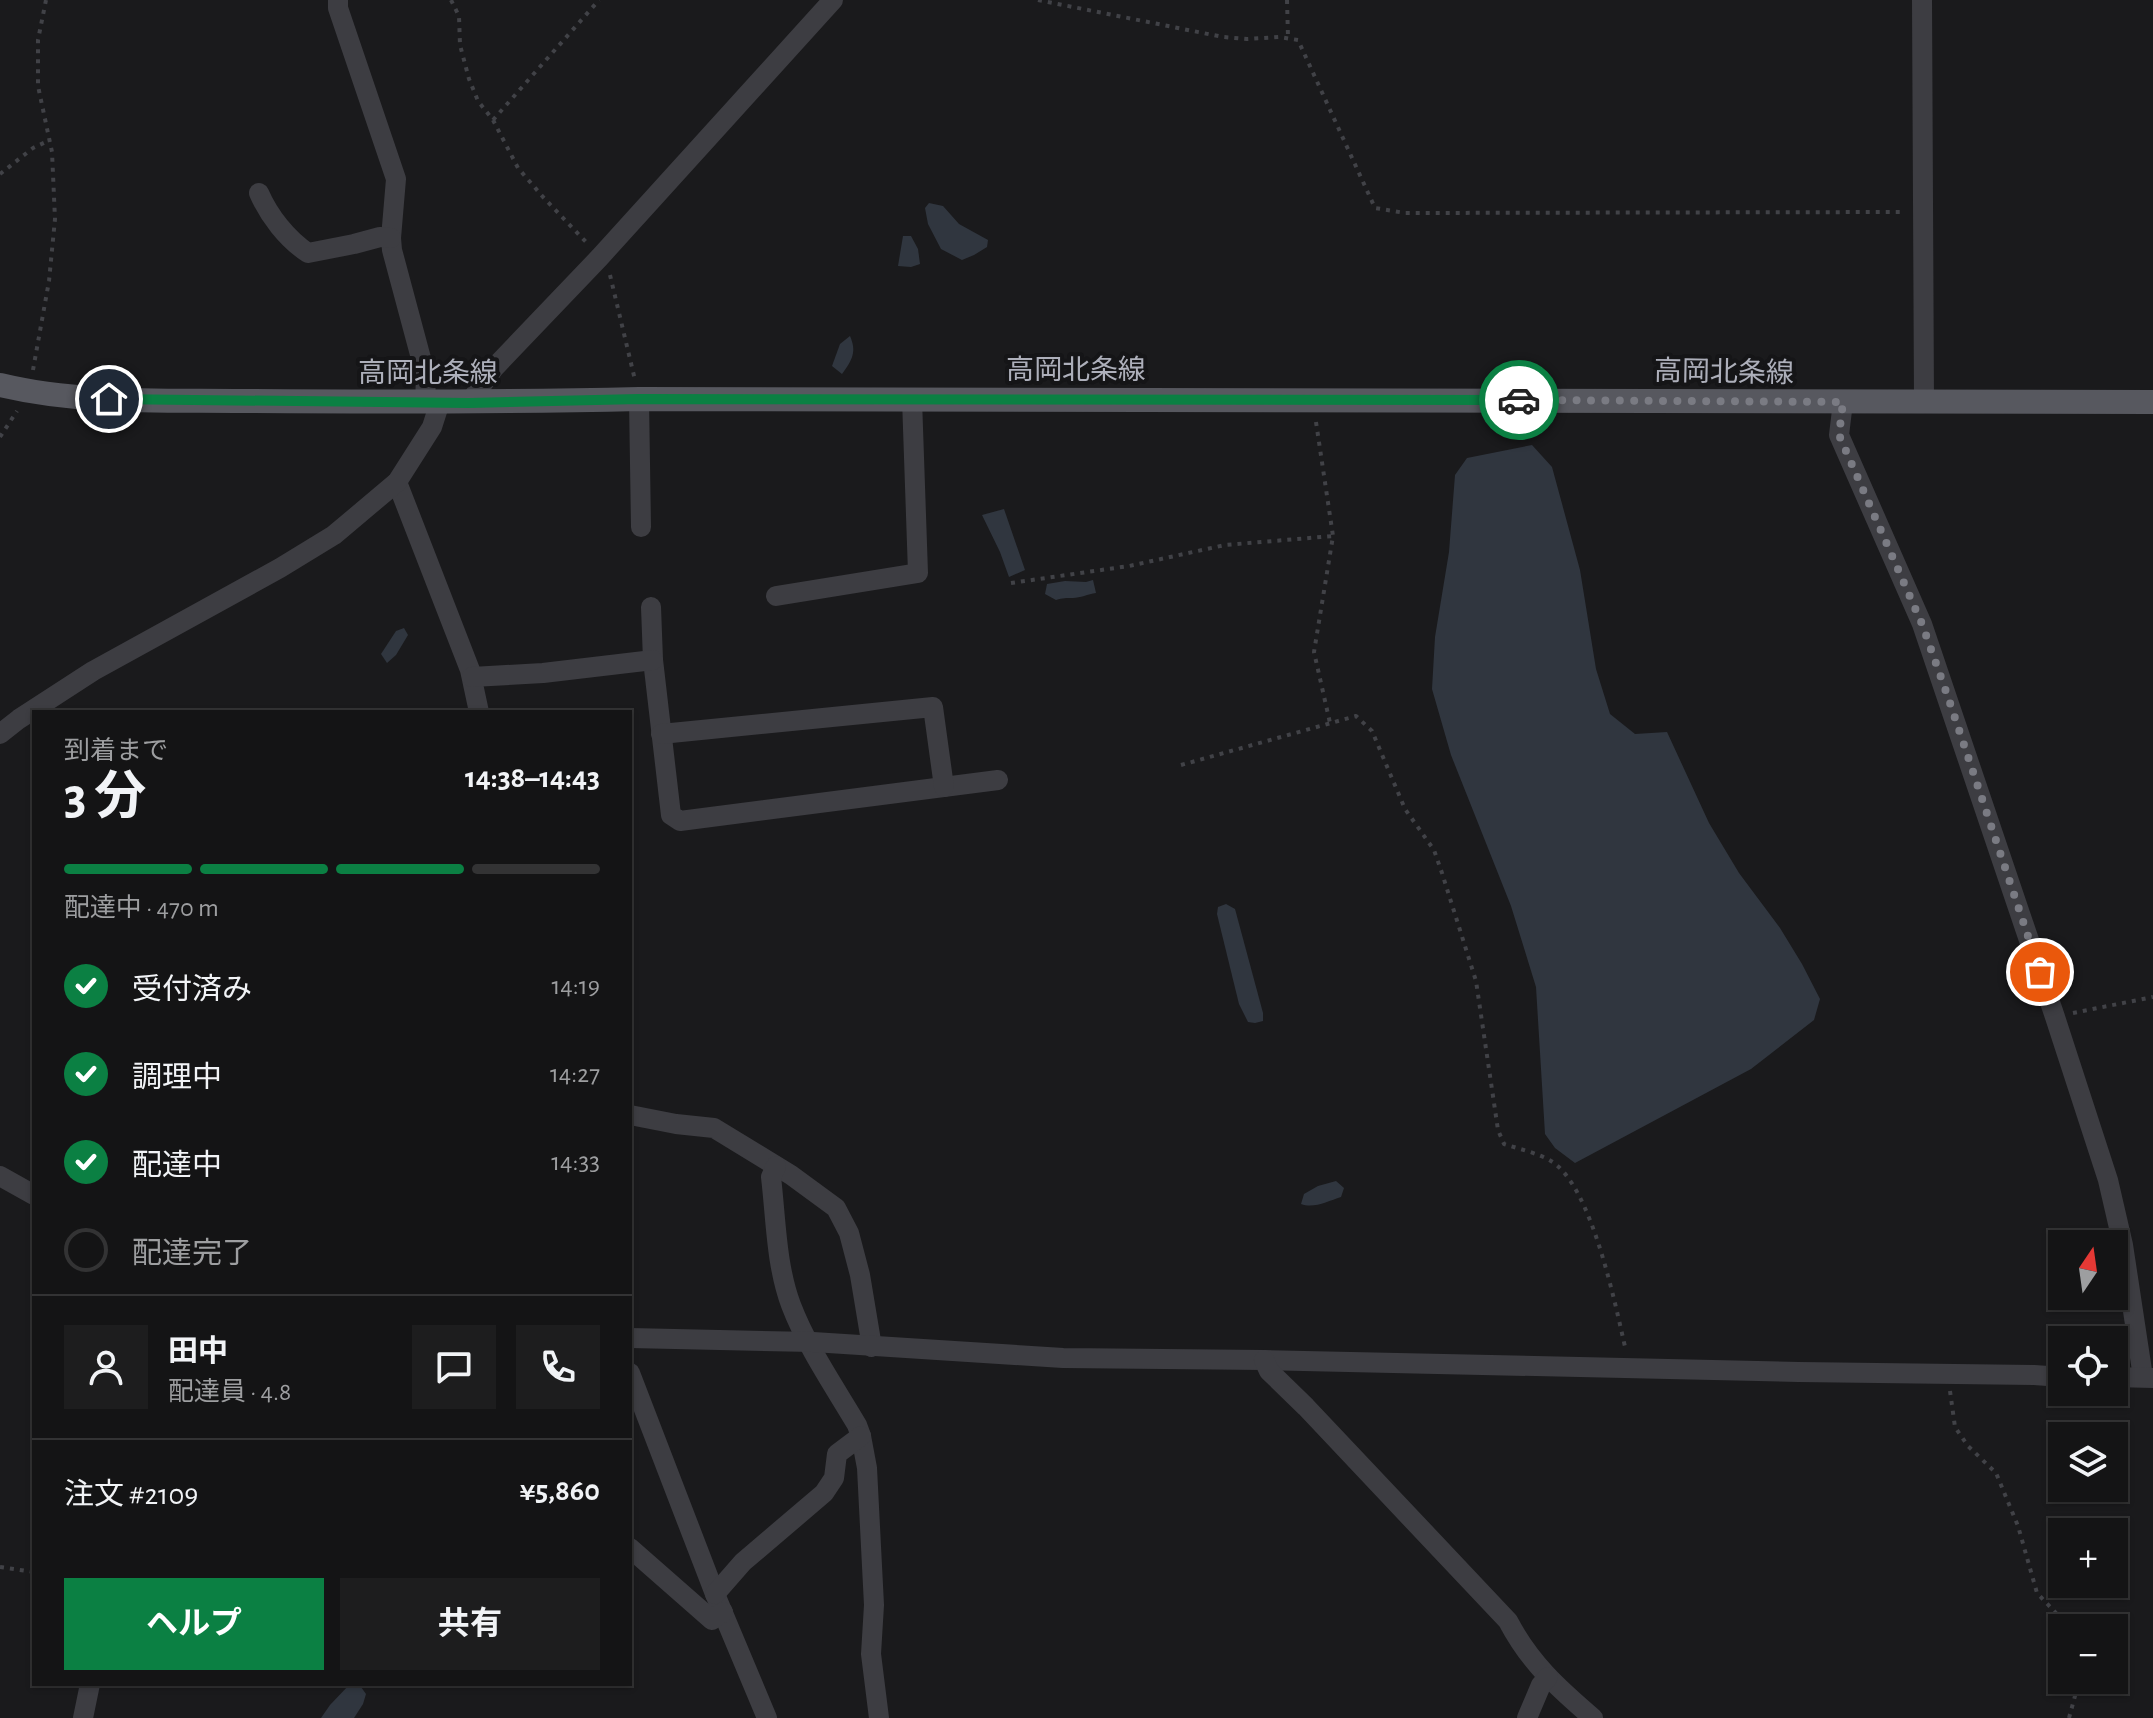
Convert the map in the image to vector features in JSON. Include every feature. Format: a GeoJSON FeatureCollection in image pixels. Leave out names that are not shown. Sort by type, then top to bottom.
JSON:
{"type":"FeatureCollection","features":[{"type":"Feature","properties":{"kind":"main road","name":"高岡北条線"},"geometry":{"type":"LineString","coordinates":[[0,385],[29,392],[109,399],[469,403],[639,399],[2153,402]]}},
{"type":"Feature","properties":{"kind":"street"},"geometry":{"type":"LineString","coordinates":[[33,710],[93,671],[334,535],[397,482],[432,427],[432,402],[391,238],[396,179],[338,8],[338,0]]}},
{"type":"Feature","properties":{"kind":"street"},"geometry":{"type":"LineString","coordinates":[[469,403],[494,368],[600,257],[833,0]]}},
{"type":"Feature","properties":{"kind":"street"},"geometry":{"type":"LineString","coordinates":[[1922,0],[1924,401]]}},
{"type":"Feature","properties":{"kind":"street"},"geometry":{"type":"LineString","coordinates":[[259,193],[266,208],[297,246],[308,253],[380,237],[391,238]]}},
{"type":"Feature","properties":{"kind":"street"},"geometry":{"type":"LineString","coordinates":[[639,399],[641,527]]}},
{"type":"Feature","properties":{"kind":"street"},"geometry":{"type":"LineString","coordinates":[[776,596],[918,573],[912,399]]}},
{"type":"Feature","properties":{"kind":"street"},"geometry":{"type":"LineString","coordinates":[[1843,402],[1839,435],[1922,624],[2108,1180],[2148,1377]]}},
{"type":"Feature","properties":{"kind":"street"},"geometry":{"type":"LineString","coordinates":[[397,482],[472,677],[479,710]]}},
{"type":"Feature","properties":{"kind":"street"},"geometry":{"type":"LineString","coordinates":[[651,607],[653,660],[671,815],[680,821],[998,780]]}},
{"type":"Feature","properties":{"kind":"street"},"geometry":{"type":"LineString","coordinates":[[472,677],[543,673],[653,660]]}},
{"type":"Feature","properties":{"kind":"street"},"geometry":{"type":"LineString","coordinates":[[661,734],[933,707],[944,787]]}},
{"type":"Feature","properties":{"kind":"street"},"geometry":{"type":"LineString","coordinates":[[0,734],[32,711]]}},
{"type":"Feature","properties":{"kind":"street"},"geometry":{"type":"LineString","coordinates":[[632,1115],[714,1128],[836,1208],[849,1233],[860,1275],[872,1347]]}},
{"type":"Feature","properties":{"kind":"street"},"geometry":{"type":"LineString","coordinates":[[776,1166],[771,1177],[781,1270],[791,1304],[857,1425],[867,1468],[874,1605],[871,1654],[879,1718]]}},
{"type":"Feature","properties":{"kind":"street"},"geometry":{"type":"LineString","coordinates":[[0,1176],[32,1194]]}},
{"type":"Feature","properties":{"kind":"street"},"geometry":{"type":"LineString","coordinates":[[632,1338],[809,1342],[1063,1358],[2048,1376]]}},
{"type":"Feature","properties":{"kind":"street"},"geometry":{"type":"LineString","coordinates":[[1264,1360],[1269,1371],[1508,1621],[1522,1647],[1558,1689],[1593,1718]]}},
{"type":"Feature","properties":{"kind":"street"},"geometry":{"type":"LineString","coordinates":[[632,1378],[767,1718]]}},
{"type":"Feature","properties":{"kind":"street"},"geometry":{"type":"LineString","coordinates":[[632,1550],[712,1620],[743,1562],[824,1493],[834,1478],[837,1454],[861,1436]]}},
{"type":"Feature","properties":{"kind":"street"},"geometry":{"type":"LineString","coordinates":[[1527,1718],[1541,1685],[1548,1677]]}},
{"type":"Feature","properties":{"kind":"street"},"geometry":{"type":"LineString","coordinates":[[83,1718],[90,1686]]}},
{"type":"Feature","properties":{"kind":"path"},"geometry":{"type":"LineString","coordinates":[[0,437],[29,392],[49,281],[55,219],[50,140],[38,86],[38,40],[46,0]]}},
{"type":"Feature","properties":{"kind":"path"},"geometry":{"type":"LineString","coordinates":[[451,0],[459,16],[460,45],[478,101],[493,120],[518,168],[600,257],[609,271],[639,399]]}},
{"type":"Feature","properties":{"kind":"path"},"geometry":{"type":"LineString","coordinates":[[493,120],[599,0]]}},
{"type":"Feature","properties":{"kind":"path"},"geometry":{"type":"LineString","coordinates":[[1038,0],[1223,37],[1288,37],[1298,40],[1375,208],[1405,213],[1922,212]]}},
{"type":"Feature","properties":{"kind":"path"},"geometry":{"type":"LineString","coordinates":[[1287,0],[1288,37]]}},
{"type":"Feature","properties":{"kind":"path"},"geometry":{"type":"LineString","coordinates":[[0,174],[33,148],[50,140]]}},
{"type":"Feature","properties":{"kind":"path"},"geometry":{"type":"LineString","coordinates":[[1313,400],[1333,536],[1314,652],[1330,723]]}},
{"type":"Feature","properties":{"kind":"path"},"geometry":{"type":"LineString","coordinates":[[1011,583],[1129,566],[1225,545],[1333,536]]}},
{"type":"Feature","properties":{"kind":"path"},"geometry":{"type":"LineString","coordinates":[[1181,765],[1356,716],[1372,731],[1405,809],[1434,850],[1476,981],[1498,1130],[1504,1144],[1552,1162],[1573,1183],[1591,1220],[1631,1369]]}},
{"type":"Feature","properties":{"kind":"path"},"geometry":{"type":"LineString","coordinates":[[2055,1017],[2153,997]]}},
{"type":"Feature","properties":{"kind":"path"},"geometry":{"type":"LineString","coordinates":[[1950,1374],[1950,1403],[1955,1427],[1968,1446],[1996,1473],[2018,1526],[2037,1593],[2057,1614]]}},
{"type":"Feature","properties":{"kind":"path"},"geometry":{"type":"LineString","coordinates":[[0,1567],[32,1572]]}},
{"type":"Feature","properties":{"kind":"path"},"geometry":{"type":"LineString","coordinates":[[2069,1718],[2076,1694]]}},
{"type":"Feature","properties":{"kind":"shaded area"},"geometry":{"type":"Polygon","coordinates":[[[929,203],[943,206],[959,224],[988,240],[987,247],[962,260],[941,249],[928,224],[925,208],[929,203]]]}},
{"type":"Feature","properties":{"kind":"shaded area"},"geometry":{"type":"Polygon","coordinates":[[[903,236],[911,236],[918,249],[920,264],[898,266],[903,236]]]}},
{"type":"Feature","properties":{"kind":"shaded area"},"geometry":{"type":"Polygon","coordinates":[[[850,336],[852,356],[842,374],[832,366],[840,344],[850,336]]]}},
{"type":"Feature","properties":{"kind":"shaded area"},"geometry":{"type":"Polygon","coordinates":[[[1532,445],[1552,467],[1580,570],[1596,669],[1610,714],[1635,734],[1667,732],[1709,823],[1739,873],[1780,928],[1820,999],[1814,1020],[1751,1069],[1575,1163],[1555,1148],[1545,1134],[1536,987],[1511,906],[1451,755],[1432,689],[1435,637],[1449,552],[1455,475],[1467,458],[1532,445]]]}},
{"type":"Feature","properties":{"kind":"shaded area"},"geometry":{"type":"Polygon","coordinates":[[[1004,509],[1025,570],[1009,577],[982,515],[1004,509]]]}},
{"type":"Feature","properties":{"kind":"shaded area"},"geometry":{"type":"Polygon","coordinates":[[[1093,580],[1096,593],[1056,600],[1045,594],[1047,584],[1093,580]]]}},
{"type":"Feature","properties":{"kind":"shaded area"},"geometry":{"type":"Polygon","coordinates":[[[404,628],[408,635],[387,663],[381,654],[396,631],[404,628]]]}},
{"type":"Feature","properties":{"kind":"shaded area"},"geometry":{"type":"Polygon","coordinates":[[[1226,904],[1235,909],[1263,1021],[1248,1022],[1239,1004],[1217,914],[1218,907],[1226,904]]]}},
{"type":"Feature","properties":{"kind":"shaded area"},"geometry":{"type":"Polygon","coordinates":[[[1336,1181],[1344,1188],[1341,1197],[1316,1205],[1301,1204],[1304,1194],[1336,1181]]]}},
{"type":"Feature","properties":{"kind":"shaded area"},"geometry":{"type":"Polygon","coordinates":[[[348,1686],[361,1687],[366,1694],[354,1718],[321,1718],[348,1686]]]}},
{"type":"Feature","properties":{"kind":"way so far"},"geometry":{"type":"LineString","coordinates":[[1519,400],[1843,402],[1839,435],[1922,624],[2040,972]]}},
{"type":"Feature","properties":{"kind":"route"},"geometry":{"type":"LineString","coordinates":[[109,399],[469,403],[639,399],[1519,400]]}}]}
